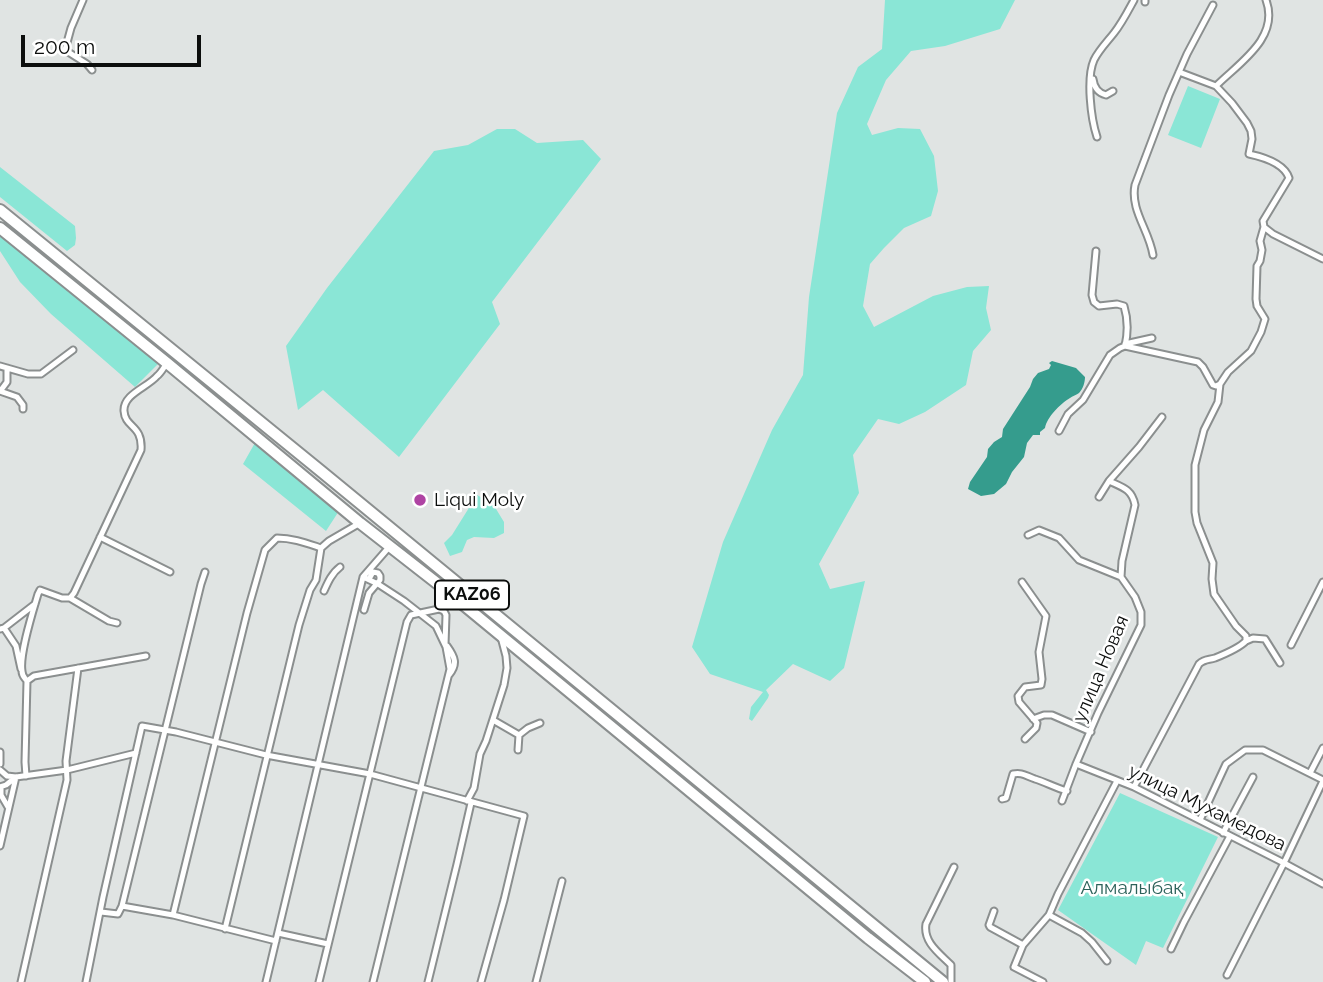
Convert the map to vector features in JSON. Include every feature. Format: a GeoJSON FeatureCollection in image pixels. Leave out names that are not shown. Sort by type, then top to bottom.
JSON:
{"type":"FeatureCollection","features":[{"type":"Feature","properties":{"kind":"highway","name":"KАZ06"},"geometry":{"type":"LineString","coordinates":[[0,210],[943,982]]}},
{"type":"Feature","properties":{"kind":"highway","name":"KАZ06"},"geometry":{"type":"LineString","coordinates":[[0,228],[925,982]]}},
{"type":"Feature","properties":{"kind":"street"},"geometry":{"type":"LineString","coordinates":[[83,0],[65,50],[92,70]]}},
{"type":"Feature","properties":{"kind":"street"},"geometry":{"type":"LineString","coordinates":[[1097,137],[1090,98],[1091,69],[1098,52],[1116,31],[1134,0]]}},
{"type":"Feature","properties":{"kind":"street"},"geometry":{"type":"LineString","coordinates":[[1216,86],[1245,60],[1264,34],[1270,10],[1266,0]]}},
{"type":"Feature","properties":{"kind":"street"},"geometry":{"type":"LineString","coordinates":[[1153,255],[1151,242],[1137,211],[1134,193],[1179,72],[1213,5]]}},
{"type":"Feature","properties":{"kind":"street"},"geometry":{"type":"LineString","coordinates":[[1091,69],[1097,89],[1106,95],[1113,91]]}},
{"type":"Feature","properties":{"kind":"street"},"geometry":{"type":"LineString","coordinates":[[1179,72],[1216,86],[1247,122],[1252,139],[1248,154],[1280,165],[1289,174],[1263,222],[1256,299],[1265,319],[1261,332],[1251,351],[1216,385]]}},
{"type":"Feature","properties":{"kind":"street"},"geometry":{"type":"LineString","coordinates":[[1264,227],[1323,259]]}},
{"type":"Feature","properties":{"kind":"street"},"geometry":{"type":"LineString","coordinates":[[1096,251],[1092,295],[1094,302],[1099,306],[1124,306],[1127,323],[1125,345]]}},
{"type":"Feature","properties":{"kind":"street"},"geometry":{"type":"LineString","coordinates":[[1059,432],[1068,414],[1083,400],[1110,355],[1125,345],[1152,338]]}},
{"type":"Feature","properties":{"kind":"street"},"geometry":{"type":"LineString","coordinates":[[1125,345],[1198,362],[1216,385],[1218,402],[1204,430],[1195,465],[1195,512],[1213,563],[1214,594],[1246,636],[1246,641]]}},
{"type":"Feature","properties":{"kind":"street"},"geometry":{"type":"LineString","coordinates":[[0,366],[28,374],[41,374],[73,350]]}},
{"type":"Feature","properties":{"kind":"street"},"geometry":{"type":"LineString","coordinates":[[70,598],[141,450],[139,433],[127,420],[124,406],[129,397],[157,377],[167,363]]}},
{"type":"Feature","properties":{"kind":"street"},"geometry":{"type":"LineString","coordinates":[[0,391],[5,388],[8,368]]}},
{"type":"Feature","properties":{"kind":"street"},"geometry":{"type":"LineString","coordinates":[[0,391],[17,397],[23,409]]}},
{"type":"Feature","properties":{"kind":"street"},"geometry":{"type":"LineString","coordinates":[[1099,497],[1162,416]]}},
{"type":"Feature","properties":{"kind":"street"},"geometry":{"type":"LineString","coordinates":[[1028,535],[1039,530],[1059,538],[1079,560],[1121,578],[1122,561],[1135,505],[1132,494],[1109,481]]}},
{"type":"Feature","properties":{"kind":"street"},"geometry":{"type":"LineString","coordinates":[[225,929],[299,625],[316,580],[321,548],[359,523]]}},
{"type":"Feature","properties":{"kind":"street"},"geometry":{"type":"LineString","coordinates":[[100,537],[170,572]]}},
{"type":"Feature","properties":{"kind":"street"},"geometry":{"type":"LineString","coordinates":[[173,915],[247,612],[265,550],[277,538],[288,538],[321,548]]}},
{"type":"Feature","properties":{"kind":"street"},"geometry":{"type":"LineString","coordinates":[[266,982],[366,578],[390,546]]}},
{"type":"Feature","properties":{"kind":"street"},"geometry":{"type":"LineString","coordinates":[[324,591],[335,570],[340,567]]}},
{"type":"Feature","properties":{"kind":"street"},"geometry":{"type":"LineString","coordinates":[[101,912],[118,914],[122,906],[205,572]]}},
{"type":"Feature","properties":{"kind":"street"},"geometry":{"type":"LineString","coordinates":[[366,578],[436,626],[445,645],[450,669],[373,982]]}},
{"type":"Feature","properties":{"kind":"street","name":"улица Новая"},"geometry":{"type":"LineString","coordinates":[[1062,802],[1076,764],[1142,625],[1141,612],[1135,597],[1121,578]]}},
{"type":"Feature","properties":{"kind":"street"},"geometry":{"type":"LineString","coordinates":[[310,590],[329,579]]}},
{"type":"Feature","properties":{"kind":"street"},"geometry":{"type":"LineString","coordinates":[[1022,582],[1046,616],[1039,652],[1041,685],[1025,687],[1018,696],[1019,702],[1037,723],[1036,728],[1025,739]]}},
{"type":"Feature","properties":{"kind":"street"},"geometry":{"type":"LineString","coordinates":[[1291,645],[1323,582]]}},
{"type":"Feature","properties":{"kind":"street"},"geometry":{"type":"LineString","coordinates":[[364,610],[369,593],[377,583]]}},
{"type":"Feature","properties":{"kind":"street"},"geometry":{"type":"LineString","coordinates":[[21,670],[40,590],[70,598],[117,623]]}},
{"type":"Feature","properties":{"kind":"street"},"geometry":{"type":"LineString","coordinates":[[26,776],[24,762],[27,681],[21,670],[16,646],[2,628],[35,604]]}},
{"type":"Feature","properties":{"kind":"street"},"geometry":{"type":"LineString","coordinates":[[319,982],[407,622],[411,615],[439,609],[444,611],[445,645]]}},
{"type":"Feature","properties":{"kind":"street"},"geometry":{"type":"LineString","coordinates":[[428,982],[480,754],[504,685],[507,668],[501,635]]}},
{"type":"Feature","properties":{"kind":"street"},"geometry":{"type":"LineString","coordinates":[[1134,787],[1199,664],[1253,638],[1265,639],[1280,663]]}},
{"type":"Feature","properties":{"kind":"street"},"geometry":{"type":"LineString","coordinates":[[27,681],[34,676],[146,656]]}},
{"type":"Feature","properties":{"kind":"street"},"geometry":{"type":"LineString","coordinates":[[21,982],[67,780],[66,761],[78,668]]}},
{"type":"Feature","properties":{"kind":"street"},"geometry":{"type":"LineString","coordinates":[[1033,719],[1052,715],[1091,732]]}},
{"type":"Feature","properties":{"kind":"street"},"geometry":{"type":"LineString","coordinates":[[493,720],[519,734]]}},
{"type":"Feature","properties":{"kind":"street"},"geometry":{"type":"LineString","coordinates":[[517,750],[519,734],[540,723]]}},
{"type":"Feature","properties":{"kind":"street"},"geometry":{"type":"LineString","coordinates":[[86,982],[142,726],[266,755],[370,774],[523,816],[504,900],[481,982]]}},
{"type":"Feature","properties":{"kind":"street"},"geometry":{"type":"LineString","coordinates":[[1310,774],[1323,748]]}},
{"type":"Feature","properties":{"kind":"street"},"geometry":{"type":"LineString","coordinates":[[1199,820],[1226,764],[1245,750],[1263,750],[1323,780],[1227,975]]}},
{"type":"Feature","properties":{"kind":"street"},"geometry":{"type":"LineString","coordinates":[[0,752],[0,764]]}},
{"type":"Feature","properties":{"kind":"street"},"geometry":{"type":"LineString","coordinates":[[0,770],[7,776],[26,776],[67,770],[136,753]]}},
{"type":"Feature","properties":{"kind":"street","name":"улица Мухамедова"},"geometry":{"type":"LineString","coordinates":[[1076,764],[1134,787],[1323,884]]}},
{"type":"Feature","properties":{"kind":"street"},"geometry":{"type":"LineString","coordinates":[[1002,799],[1006,798],[1013,774],[1017,772],[1067,791]]}},
{"type":"Feature","properties":{"kind":"street"},"geometry":{"type":"LineString","coordinates":[[8,807],[0,787],[16,777]]}},
{"type":"Feature","properties":{"kind":"street"},"geometry":{"type":"LineString","coordinates":[[0,846],[16,777]]}},
{"type":"Feature","properties":{"kind":"street"},"geometry":{"type":"LineString","coordinates":[[1223,833],[1253,777]]}},
{"type":"Feature","properties":{"kind":"street"},"geometry":{"type":"LineString","coordinates":[[1043,982],[1014,967],[1023,945],[1049,915],[1118,781]]}},
{"type":"Feature","properties":{"kind":"street"},"geometry":{"type":"LineString","coordinates":[[1171,949],[1230,836]]}},
{"type":"Feature","properties":{"kind":"street"},"geometry":{"type":"LineString","coordinates":[[951,982],[950,965],[928,941],[925,933],[926,924],[954,867]]}},
{"type":"Feature","properties":{"kind":"street"},"geometry":{"type":"LineString","coordinates":[[536,982],[562,881]]}},
{"type":"Feature","properties":{"kind":"street"},"geometry":{"type":"LineString","coordinates":[[122,906],[173,915],[276,942]]}},
{"type":"Feature","properties":{"kind":"street"},"geometry":{"type":"LineString","coordinates":[[995,912],[990,928],[1023,945]]}},
{"type":"Feature","properties":{"kind":"street"},"geometry":{"type":"LineString","coordinates":[[1049,915],[1082,933],[1107,961]]}},
{"type":"Feature","properties":{"kind":"street"},"geometry":{"type":"LineString","coordinates":[[278,933],[328,944]]}},
{"type":"Feature","properties":{"kind":"green space"},"geometry":{"type":"Polygon","coordinates":[[[885,0],[1015,0],[1000,29],[945,46],[911,51],[886,80],[867,124],[872,135],[898,128],[920,129],[934,156],[938,191],[931,216],[904,228],[870,264],[863,306],[874,327],[933,296],[967,287],[989,286],[986,308],[991,330],[973,351],[966,385],[925,412],[899,424],[878,419],[853,455],[859,493],[819,564],[830,589],[865,581],[844,668],[830,681],[793,664],[766,690],[768,698],[752,721],[749,719],[751,707],[763,692],[710,674],[692,647],[723,542],[772,430],[803,375],[809,297],[837,113],[858,67],[882,49],[885,0]]]}},
{"type":"Feature","properties":{"kind":"green space"},"geometry":{"type":"Polygon","coordinates":[[[1188,86],[1220,99],[1201,148],[1168,135],[1188,86]]]}},
{"type":"Feature","properties":{"kind":"green space"},"geometry":{"type":"Polygon","coordinates":[[[497,129],[515,129],[537,143],[583,140],[601,159],[492,302],[500,324],[399,457],[323,390],[298,410],[286,346],[327,288],[434,151],[468,145],[497,129]]]}},
{"type":"Feature","properties":{"kind":"green space"},"geometry":{"type":"Polygon","coordinates":[[[0,167],[75,226],[75,245],[67,251],[0,197],[0,167]]]}},
{"type":"Feature","properties":{"kind":"green space"},"geometry":{"type":"Polygon","coordinates":[[[0,231],[161,361],[135,387],[51,314],[20,282],[0,251],[0,231]]]}},
{"type":"Feature","properties":{"kind":"green space"},"geometry":{"type":"Polygon","coordinates":[[[256,441],[337,508],[337,514],[326,531],[243,464],[256,441]]]}},
{"type":"Feature","properties":{"kind":"green space"},"geometry":{"type":"Polygon","coordinates":[[[477,495],[493,504],[504,522],[504,533],[494,538],[474,537],[467,540],[462,552],[450,556],[444,543],[477,495]]]}},
{"type":"Feature","properties":{"kind":"green space","name":"Алмалыбақ"},"geometry":{"type":"Polygon","coordinates":[[[1120,793],[1218,837],[1163,948],[1146,941],[1136,965],[1058,910],[1120,793]]]}},
{"type":"Feature","properties":{"kind":"shaded area"},"geometry":{"type":"Polygon","coordinates":[[[1052,361],[1076,368],[1085,377],[1082,390],[1054,411],[1040,435],[1033,435],[1027,443],[1024,457],[1006,484],[994,494],[981,496],[968,489],[987,457],[988,449],[1002,437],[1003,429],[1033,379],[1038,373],[1049,369],[1049,363],[1052,361]]]}},
{"type":"Feature","properties":{"kind":"place","name":"Liqui Moly"},"geometry":{"type":"Point","coordinates":[420,500]}}]}
